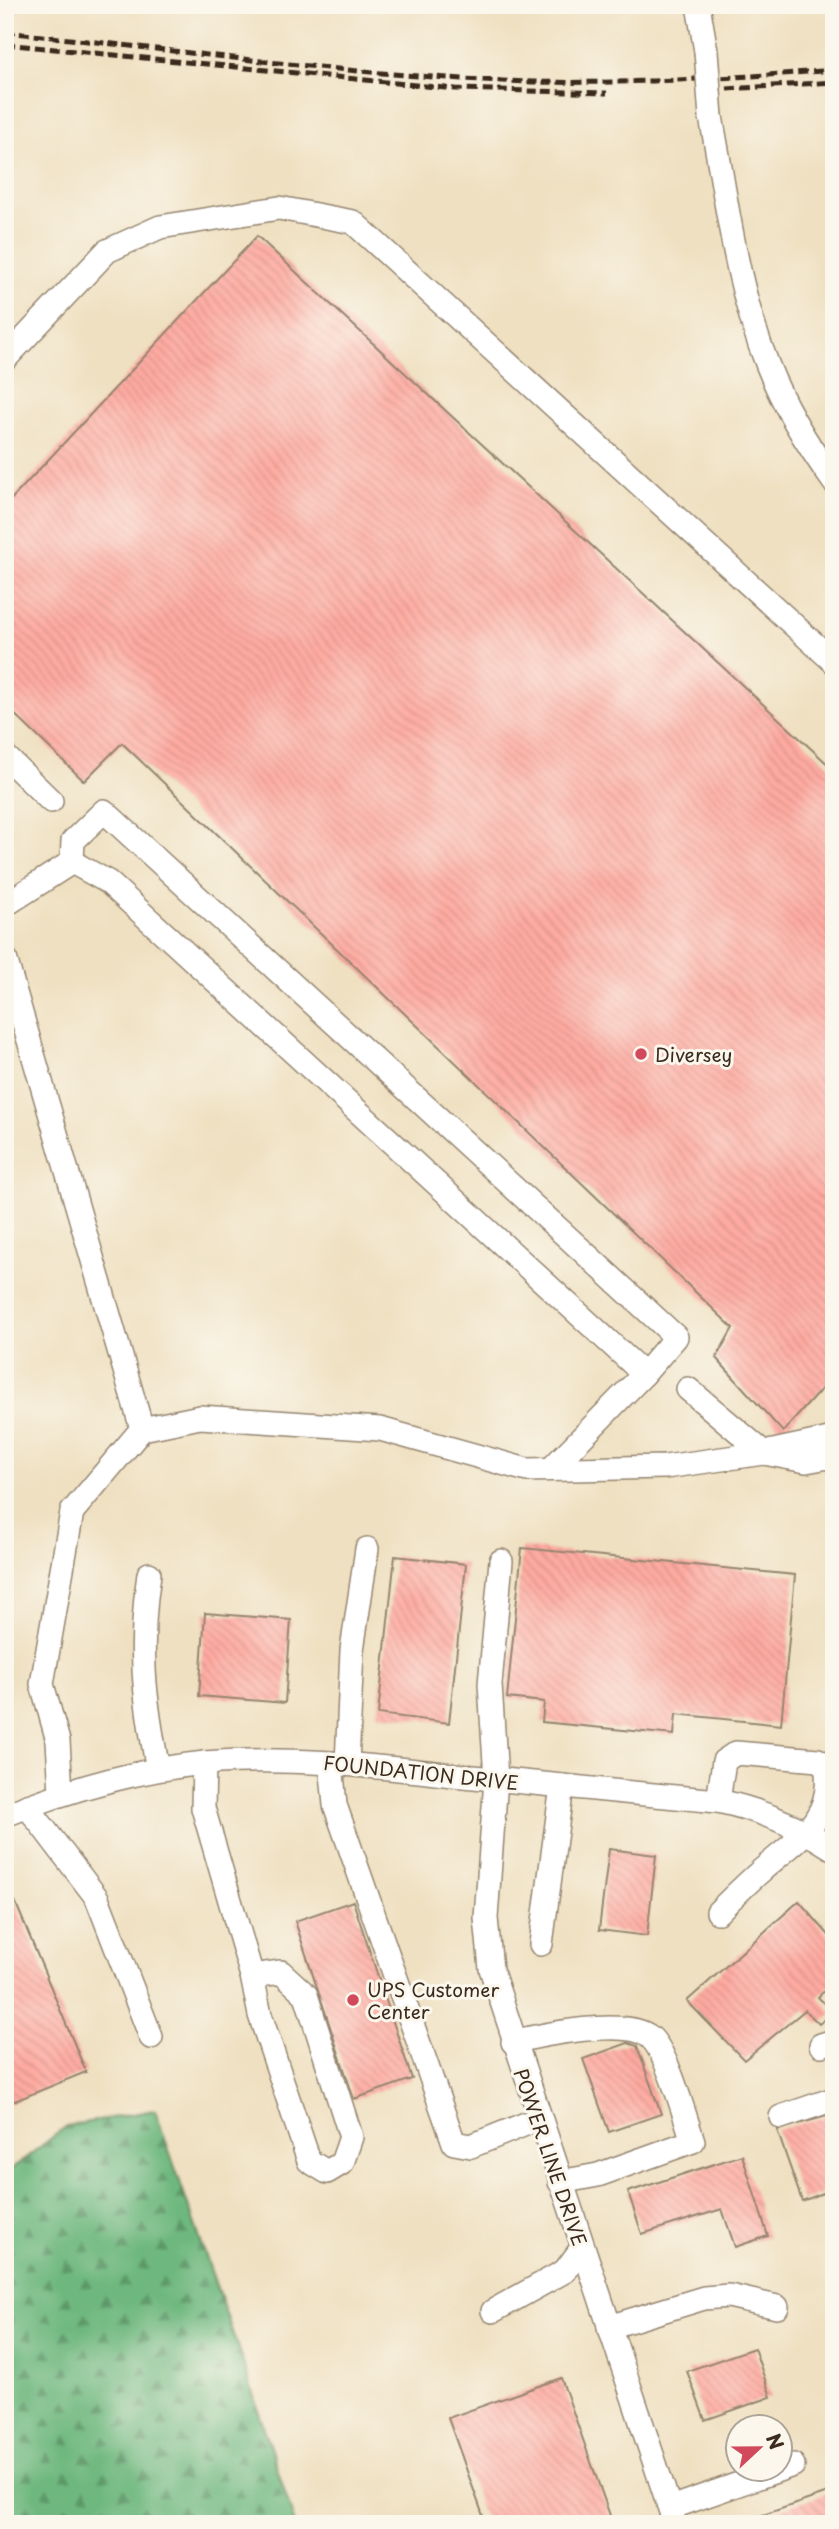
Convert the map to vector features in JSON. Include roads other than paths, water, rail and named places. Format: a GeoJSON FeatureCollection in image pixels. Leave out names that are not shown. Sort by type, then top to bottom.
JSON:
{"type":"FeatureCollection","features":[{"type":"Feature","properties":{"kind":"street"},"geometry":{"type":"LineString","coordinates":[[698,5],[706,51],[711,117],[745,293],[767,364],[781,397],[827,458],[834,482]]}},
{"type":"Feature","properties":{"kind":"street"},"geometry":{"type":"LineString","coordinates":[[5,359],[107,251],[160,227],[279,208],[354,222],[834,662]]}},
{"type":"Feature","properties":{"kind":"street"},"geometry":{"type":"LineString","coordinates":[[5,756],[51,801]]}},
{"type":"Feature","properties":{"kind":"street"},"geometry":{"type":"LineString","coordinates":[[72,862],[73,841],[104,811],[676,1337],[644,1374],[551,1469]]}},
{"type":"Feature","properties":{"kind":"street"},"geometry":{"type":"LineString","coordinates":[[5,905],[72,862]]}},
{"type":"Feature","properties":{"kind":"street"},"geometry":{"type":"LineString","coordinates":[[72,862],[108,882],[644,1374]]}},
{"type":"Feature","properties":{"kind":"street"},"geometry":{"type":"LineString","coordinates":[[5,958],[142,1429]]}},
{"type":"Feature","properties":{"kind":"street"},"geometry":{"type":"LineString","coordinates":[[688,1389],[764,1453],[806,1461],[834,1456]]}},
{"type":"Feature","properties":{"kind":"street"},"geometry":{"type":"LineString","coordinates":[[61,1793],[58,1741],[41,1684],[72,1512],[142,1429],[200,1418],[380,1429],[527,1469],[665,1467],[764,1453],[834,1438]]}},
{"type":"Feature","properties":{"kind":"street"},"geometry":{"type":"LineString","coordinates":[[368,1549],[352,1650],[335,1805],[454,2143],[471,2146],[538,2119]]}},
{"type":"Feature","properties":{"kind":"street","name":"POWER LINE DRIVE"},"geometry":{"type":"LineString","coordinates":[[501,1561],[490,1684],[496,1779],[486,1918],[491,1969],[538,2119],[673,2516]]}},
{"type":"Feature","properties":{"kind":"street"},"geometry":{"type":"LineString","coordinates":[[149,1574],[142,1638],[146,1707],[159,1769]]}},
{"type":"Feature","properties":{"kind":"street"},"geometry":{"type":"LineString","coordinates":[[718,1801],[724,1761],[736,1753],[818,1760],[826,1766],[828,1779],[825,1801],[808,1832],[718,1912]]}},
{"type":"Feature","properties":{"kind":"street","name":"FOUNDATION DRIVE"},"geometry":{"type":"LineString","coordinates":[[5,1815],[61,1793],[159,1769],[204,1763],[265,1760],[339,1763],[718,1801],[750,1808],[808,1832],[834,1849]]}},
{"type":"Feature","properties":{"kind":"street"},"geometry":{"type":"LineString","coordinates":[[204,1763],[203,1808],[252,1976],[260,2015],[309,2161],[327,2172],[342,2163],[351,2137],[306,1995],[281,1972],[252,1976]]}},
{"type":"Feature","properties":{"kind":"street"},"geometry":{"type":"LineString","coordinates":[[541,1944],[562,1786]]}},
{"type":"Feature","properties":{"kind":"street"},"geometry":{"type":"LineString","coordinates":[[27,1806],[97,1898],[151,2037]]}},
{"type":"Feature","properties":{"kind":"street"},"geometry":{"type":"LineString","coordinates":[[513,2042],[553,2032],[589,2028],[640,2032],[652,2038],[668,2070],[693,2141],[598,2175],[559,2182]]}},
{"type":"Feature","properties":{"kind":"street"},"geometry":{"type":"LineString","coordinates":[[781,2117],[834,2099]]}},
{"type":"Feature","properties":{"kind":"street"},"geometry":{"type":"LineString","coordinates":[[493,2311],[565,2270],[582,2248]]}},
{"type":"Feature","properties":{"kind":"street"},"geometry":{"type":"LineString","coordinates":[[609,2327],[704,2298],[729,2296],[777,2307]]}},
{"type":"Feature","properties":{"kind":"street"},"geometry":{"type":"LineString","coordinates":[[673,2516],[748,2484]]}},
{"type":"Feature","properties":{"kind":"railway"},"geometry":{"type":"LineString","coordinates":[[5,32],[335,69],[532,82],[721,78],[834,70]]}},
{"type":"Feature","properties":{"kind":"railway"},"geometry":{"type":"LineString","coordinates":[[5,44],[456,89],[607,93]]}},
{"type":"Feature","properties":{"kind":"railway"},"geometry":{"type":"LineString","coordinates":[[712,90],[834,82]]}},
{"type":"Feature","properties":{"kind":"place","name":"Diversey"},"geometry":{"type":"Point","coordinates":[641,1054]}},
{"type":"Feature","properties":{"kind":"place","name":"UPS Customer Center"},"geometry":{"type":"Point","coordinates":[353,2000]}}]}
